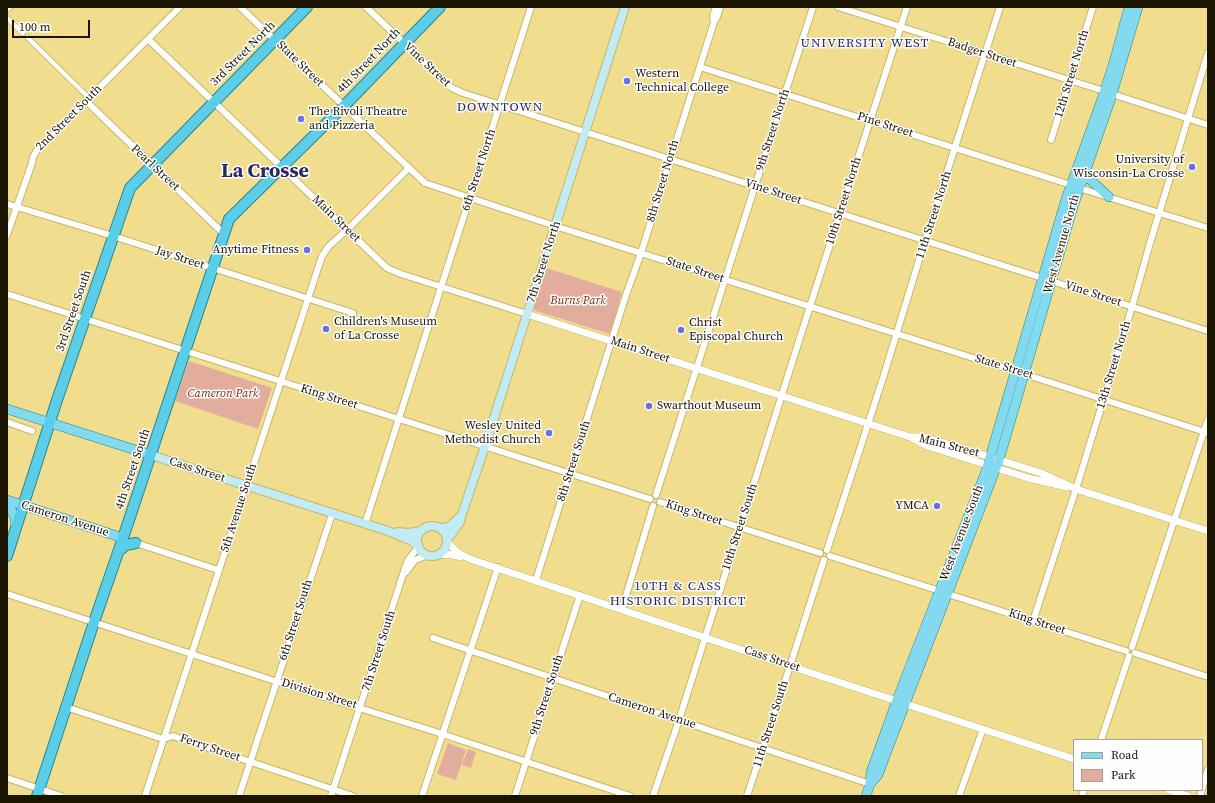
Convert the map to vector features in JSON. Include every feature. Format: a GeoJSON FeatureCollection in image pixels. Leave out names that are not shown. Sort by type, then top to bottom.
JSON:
{"type":"FeatureCollection","features":[{"type":"Feature","properties":{"kind":"highway","name":"3rd Street North"},"geometry":{"type":"LineString","coordinates":[[214,102],[308,7]]}},
{"type":"Feature","properties":{"kind":"highway","name":"4th Street North"},"geometry":{"type":"LineString","coordinates":[[282,167],[344,106],[440,7]]}},
{"type":"Feature","properties":{"kind":"highway","name":"3rd Street South"},"geometry":{"type":"LineString","coordinates":[[7,556],[50,422],[130,188],[214,102]]}},
{"type":"Feature","properties":{"kind":"highway","name":"4th Street South"},"geometry":{"type":"LineString","coordinates":[[38,792],[229,219],[282,167]]}},
{"type":"Feature","properties":{"kind":"highway"},"geometry":{"type":"LineString","coordinates":[[119,551],[126,545],[136,543]]}},
{"type":"Feature","properties":{"kind":"main road","name":"7th Street North"},"geometry":{"type":"LineString","coordinates":[[447,541],[459,526],[625,7]]}},
{"type":"Feature","properties":{"kind":"main road","name":"West Avenue North"},"geometry":{"type":"LineString","coordinates":[[1075,186],[1084,174],[1108,92],[1129,7]]}},
{"type":"Feature","properties":{"kind":"main road","name":"West Avenue North"},"geometry":{"type":"LineString","coordinates":[[993,462],[1075,186],[1138,7]]}},
{"type":"Feature","properties":{"kind":"main road"},"geometry":{"type":"LineString","coordinates":[[1084,174],[1110,197]]}},
{"type":"Feature","properties":{"kind":"main road","name":"Cass Street"},"geometry":{"type":"LineString","coordinates":[[7,409],[388,531],[410,540],[418,546]]}},
{"type":"Feature","properties":{"kind":"main road","name":"West Avenue South"},"geometry":{"type":"LineString","coordinates":[[870,784],[878,776],[906,703],[944,592],[993,462]]}},
{"type":"Feature","properties":{"kind":"main road","name":"Cameron Avenue"},"geometry":{"type":"LineString","coordinates":[[7,500],[123,538]]}},
{"type":"Feature","properties":{"kind":"main road"},"geometry":{"type":"LineString","coordinates":[[7,505],[15,517],[16,528]]}},
{"type":"Feature","properties":{"kind":"main road"},"geometry":{"type":"LineString","coordinates":[[440,528],[446,534],[447,541],[445,549],[440,554],[434,556],[428,555],[418,546],[418,538],[421,531],[431,526],[440,528],[449,527],[461,517]]}},
{"type":"Feature","properties":{"kind":"main road","name":"Cass Street"},"geometry":{"type":"LineString","coordinates":[[388,531],[409,533],[421,531]]}},
{"type":"Feature","properties":{"kind":"main road","name":"West Avenue South"},"geometry":{"type":"LineString","coordinates":[[866,796],[870,784],[871,772],[897,700],[944,592]]}},
{"type":"Feature","properties":{"kind":"street","name":"2nd Street South"},"geometry":{"type":"LineString","coordinates":[[7,235],[34,153],[180,7]]}},
{"type":"Feature","properties":{"kind":"street","name":"State Street"},"geometry":{"type":"LineString","coordinates":[[240,7],[424,183],[555,226],[1206,432]]}},
{"type":"Feature","properties":{"kind":"street","name":"Vine Street"},"geometry":{"type":"LineString","coordinates":[[366,7],[452,88],[462,93],[1208,331]]}},
{"type":"Feature","properties":{"kind":"street","name":"6th Street North"},"geometry":{"type":"LineString","coordinates":[[442,287],[469,198],[531,7]]}},
{"type":"Feature","properties":{"kind":"street","name":"8th Street North"},"geometry":{"type":"LineString","coordinates":[[714,22],[713,16],[716,7]]}},
{"type":"Feature","properties":{"kind":"street","name":"8th Street North"},"geometry":{"type":"LineString","coordinates":[[612,341],[720,7]]}},
{"type":"Feature","properties":{"kind":"street","name":"9th Street North"},"geometry":{"type":"LineString","coordinates":[[697,368],[754,186],[813,7]]}},
{"type":"Feature","properties":{"kind":"street","name":"Badger Street"},"geometry":{"type":"LineString","coordinates":[[838,7],[1208,125]]}},
{"type":"Feature","properties":{"kind":"street","name":"10th Street North"},"geometry":{"type":"LineString","coordinates":[[782,396],[907,7]]}},
{"type":"Feature","properties":{"kind":"street","name":"11th Street North"},"geometry":{"type":"LineString","coordinates":[[868,423],[1000,7]]}},
{"type":"Feature","properties":{"kind":"street","name":"12th Street North"},"geometry":{"type":"LineString","coordinates":[[1051,140],[1071,81],[1093,7]]}},
{"type":"Feature","properties":{"kind":"street"},"geometry":{"type":"LineString","coordinates":[[7,18],[23,33]]}},
{"type":"Feature","properties":{"kind":"street"},"geometry":{"type":"LineString","coordinates":[[27,37],[88,100]]}},
{"type":"Feature","properties":{"kind":"street","name":"Main Street"},"geometry":{"type":"LineString","coordinates":[[148,39],[372,255],[390,270],[868,423],[910,437],[928,446],[993,462],[1049,484],[1076,489]]}},
{"type":"Feature","properties":{"kind":"street"},"geometry":{"type":"LineString","coordinates":[[1188,118],[1208,53]]}},
{"type":"Feature","properties":{"kind":"street","name":"Pine Street"},"geometry":{"type":"LineString","coordinates":[[700,67],[1208,228]]}},
{"type":"Feature","properties":{"kind":"street","name":"Pearl Street"},"geometry":{"type":"LineString","coordinates":[[88,100],[152,165],[224,234]]}},
{"type":"Feature","properties":{"kind":"street","name":"13th Street North"},"geometry":{"type":"LineString","coordinates":[[1033,621],[1076,489],[1188,118]]}},
{"type":"Feature","properties":{"kind":"street","name":"5th Avenue South"},"geometry":{"type":"LineString","coordinates":[[145,796],[218,570],[324,252],[409,168]]}},
{"type":"Feature","properties":{"kind":"street","name":"Jay Street"},"geometry":{"type":"LineString","coordinates":[[7,204],[113,236],[353,313]]}},
{"type":"Feature","properties":{"kind":"street"},"geometry":{"type":"LineString","coordinates":[[365,524],[442,287]]}},
{"type":"Feature","properties":{"kind":"street","name":"King Street"},"geometry":{"type":"LineString","coordinates":[[7,294],[650,499]]}},
{"type":"Feature","properties":{"kind":"street","name":"8th Street South"},"geometry":{"type":"LineString","coordinates":[[536,580],[612,341]]}},
{"type":"Feature","properties":{"kind":"street"},"geometry":{"type":"LineString","coordinates":[[654,506],[651,504],[650,499],[652,496],[656,495],[697,368]]}},
{"type":"Feature","properties":{"kind":"street","name":"10th Street South"},"geometry":{"type":"LineString","coordinates":[[653,796],[679,720],[782,396]]}},
{"type":"Feature","properties":{"kind":"street"},"geometry":{"type":"LineString","coordinates":[[1101,739],[1174,520],[1206,432],[1208,419]]}},
{"type":"Feature","properties":{"kind":"street"},"geometry":{"type":"LineString","coordinates":[[7,422],[32,431]]}},
{"type":"Feature","properties":{"kind":"street"},"geometry":{"type":"LineString","coordinates":[[827,550],[868,423]]}},
{"type":"Feature","properties":{"kind":"street"},"geometry":{"type":"LineString","coordinates":[[1076,489],[1208,531]]}},
{"type":"Feature","properties":{"kind":"street"},"geometry":{"type":"LineString","coordinates":[[622,609],[654,506],[657,506],[660,502],[660,499],[656,495]]}},
{"type":"Feature","properties":{"kind":"street","name":"King Street"},"geometry":{"type":"LineString","coordinates":[[660,502],[820,553]]}},
{"type":"Feature","properties":{"kind":"street","name":"6th Street South"},"geometry":{"type":"LineString","coordinates":[[239,796],[332,514]]}},
{"type":"Feature","properties":{"kind":"street","name":"Cass Street"},"geometry":{"type":"LineString","coordinates":[[447,541],[457,552],[470,559]]}},
{"type":"Feature","properties":{"kind":"street"},"geometry":{"type":"LineString","coordinates":[[136,543],[218,570]]}},
{"type":"Feature","properties":{"kind":"street","name":"7th Street South"},"geometry":{"type":"LineString","coordinates":[[331,796],[408,560],[418,546]]}},
{"type":"Feature","properties":{"kind":"street"},"geometry":{"type":"LineString","coordinates":[[822,550],[827,550],[830,553],[830,556],[828,559],[824,560],[821,558],[820,553],[822,550]]}},
{"type":"Feature","properties":{"kind":"street","name":"Cass Street"},"geometry":{"type":"LineString","coordinates":[[440,554],[453,555],[498,567],[790,666],[1073,759]]}},
{"type":"Feature","properties":{"kind":"street","name":"7th Street South"},"geometry":{"type":"LineString","coordinates":[[404,574],[415,560],[428,555]]}},
{"type":"Feature","properties":{"kind":"street","name":"King Street"},"geometry":{"type":"LineString","coordinates":[[830,556],[1208,677]]}},
{"type":"Feature","properties":{"kind":"street","name":"11th Street South"},"geometry":{"type":"LineString","coordinates":[[747,796],[824,560]]}},
{"type":"Feature","properties":{"kind":"street"},"geometry":{"type":"LineString","coordinates":[[422,796],[498,567]]}},
{"type":"Feature","properties":{"kind":"street","name":"Division Street"},"geometry":{"type":"LineString","coordinates":[[7,594],[360,707],[630,796]]}},
{"type":"Feature","properties":{"kind":"street","name":"9th Street South"},"geometry":{"type":"LineString","coordinates":[[515,796],[580,595]]}},
{"type":"Feature","properties":{"kind":"street","name":"Cameron Avenue"},"geometry":{"type":"LineString","coordinates":[[433,638],[870,784]]}},
{"type":"Feature","properties":{"kind":"street","name":"Ferry Street"},"geometry":{"type":"LineString","coordinates":[[66,707],[163,739],[173,736],[353,796]]}},
{"type":"Feature","properties":{"kind":"street"},"geometry":{"type":"LineString","coordinates":[[959,796],[983,729]]}},
{"type":"Feature","properties":{"kind":"street"},"geometry":{"type":"LineString","coordinates":[[1203,786],[1208,769]]}},
{"type":"Feature","properties":{"kind":"street"},"geometry":{"type":"LineString","coordinates":[[7,778],[38,792],[61,796]]}},
{"type":"Feature","properties":{"kind":"street"},"geometry":{"type":"LineString","coordinates":[[1172,791],[1188,796]]}},
{"type":"Feature","properties":{"kind":"green space","name":"Burns Park"},"geometry":{"type":"Polygon","coordinates":[[[546,268],[622,292],[610,334],[533,310],[546,268]]]}},
{"type":"Feature","properties":{"kind":"green space","name":"Cameron Park"},"geometry":{"type":"Polygon","coordinates":[[[189,361],[272,388],[258,429],[175,401],[189,361]]]}},
{"type":"Feature","properties":{"kind":"green space"},"geometry":{"type":"Polygon","coordinates":[[[448,743],[466,750],[456,780],[437,774],[448,743]]]}},
{"type":"Feature","properties":{"kind":"green space"},"geometry":{"type":"Polygon","coordinates":[[[468,749],[476,752],[471,768],[462,765],[468,749]]]}},
{"type":"Feature","properties":{"kind":"place","name":"Western Technical College"},"geometry":{"type":"Point","coordinates":[627,81]}},
{"type":"Feature","properties":{"kind":"place","name":"The Rivoli Theatre and Pizzeria"},"geometry":{"type":"Point","coordinates":[301,119]}},
{"type":"Feature","properties":{"kind":"place","name":"University of Wisconsin-La Crosse"},"geometry":{"type":"Point","coordinates":[1192,167]}},
{"type":"Feature","properties":{"kind":"place","name":"Anytime Fitness"},"geometry":{"type":"Point","coordinates":[307,250]}},
{"type":"Feature","properties":{"kind":"place","name":"Children's Museum of La Crosse"},"geometry":{"type":"Point","coordinates":[326,329]}},
{"type":"Feature","properties":{"kind":"place","name":"Christ Episcopal Church"},"geometry":{"type":"Point","coordinates":[681,330]}},
{"type":"Feature","properties":{"kind":"place","name":"Swarthout Museum"},"geometry":{"type":"Point","coordinates":[649,406]}},
{"type":"Feature","properties":{"kind":"place","name":"Wesley United Methodist Church"},"geometry":{"type":"Point","coordinates":[549,433]}},
{"type":"Feature","properties":{"kind":"place","name":"YMCA"},"geometry":{"type":"Point","coordinates":[937,506]}},
{"type":"Feature","properties":{"kind":"district","name":"UNIVERSITY WEST"},"geometry":{"type":"Point","coordinates":[865,44]}},
{"type":"Feature","properties":{"kind":"district","name":"DOWNTOWN"},"geometry":{"type":"Point","coordinates":[500,108]}},
{"type":"Feature","properties":{"kind":"district","name":"La Crosse"},"geometry":{"type":"Point","coordinates":[265,172]}},
{"type":"Feature","properties":{"kind":"district","name":"10TH & CASS HISTORIC DISTRICT"},"geometry":{"type":"Point","coordinates":[678,594]}}]}
